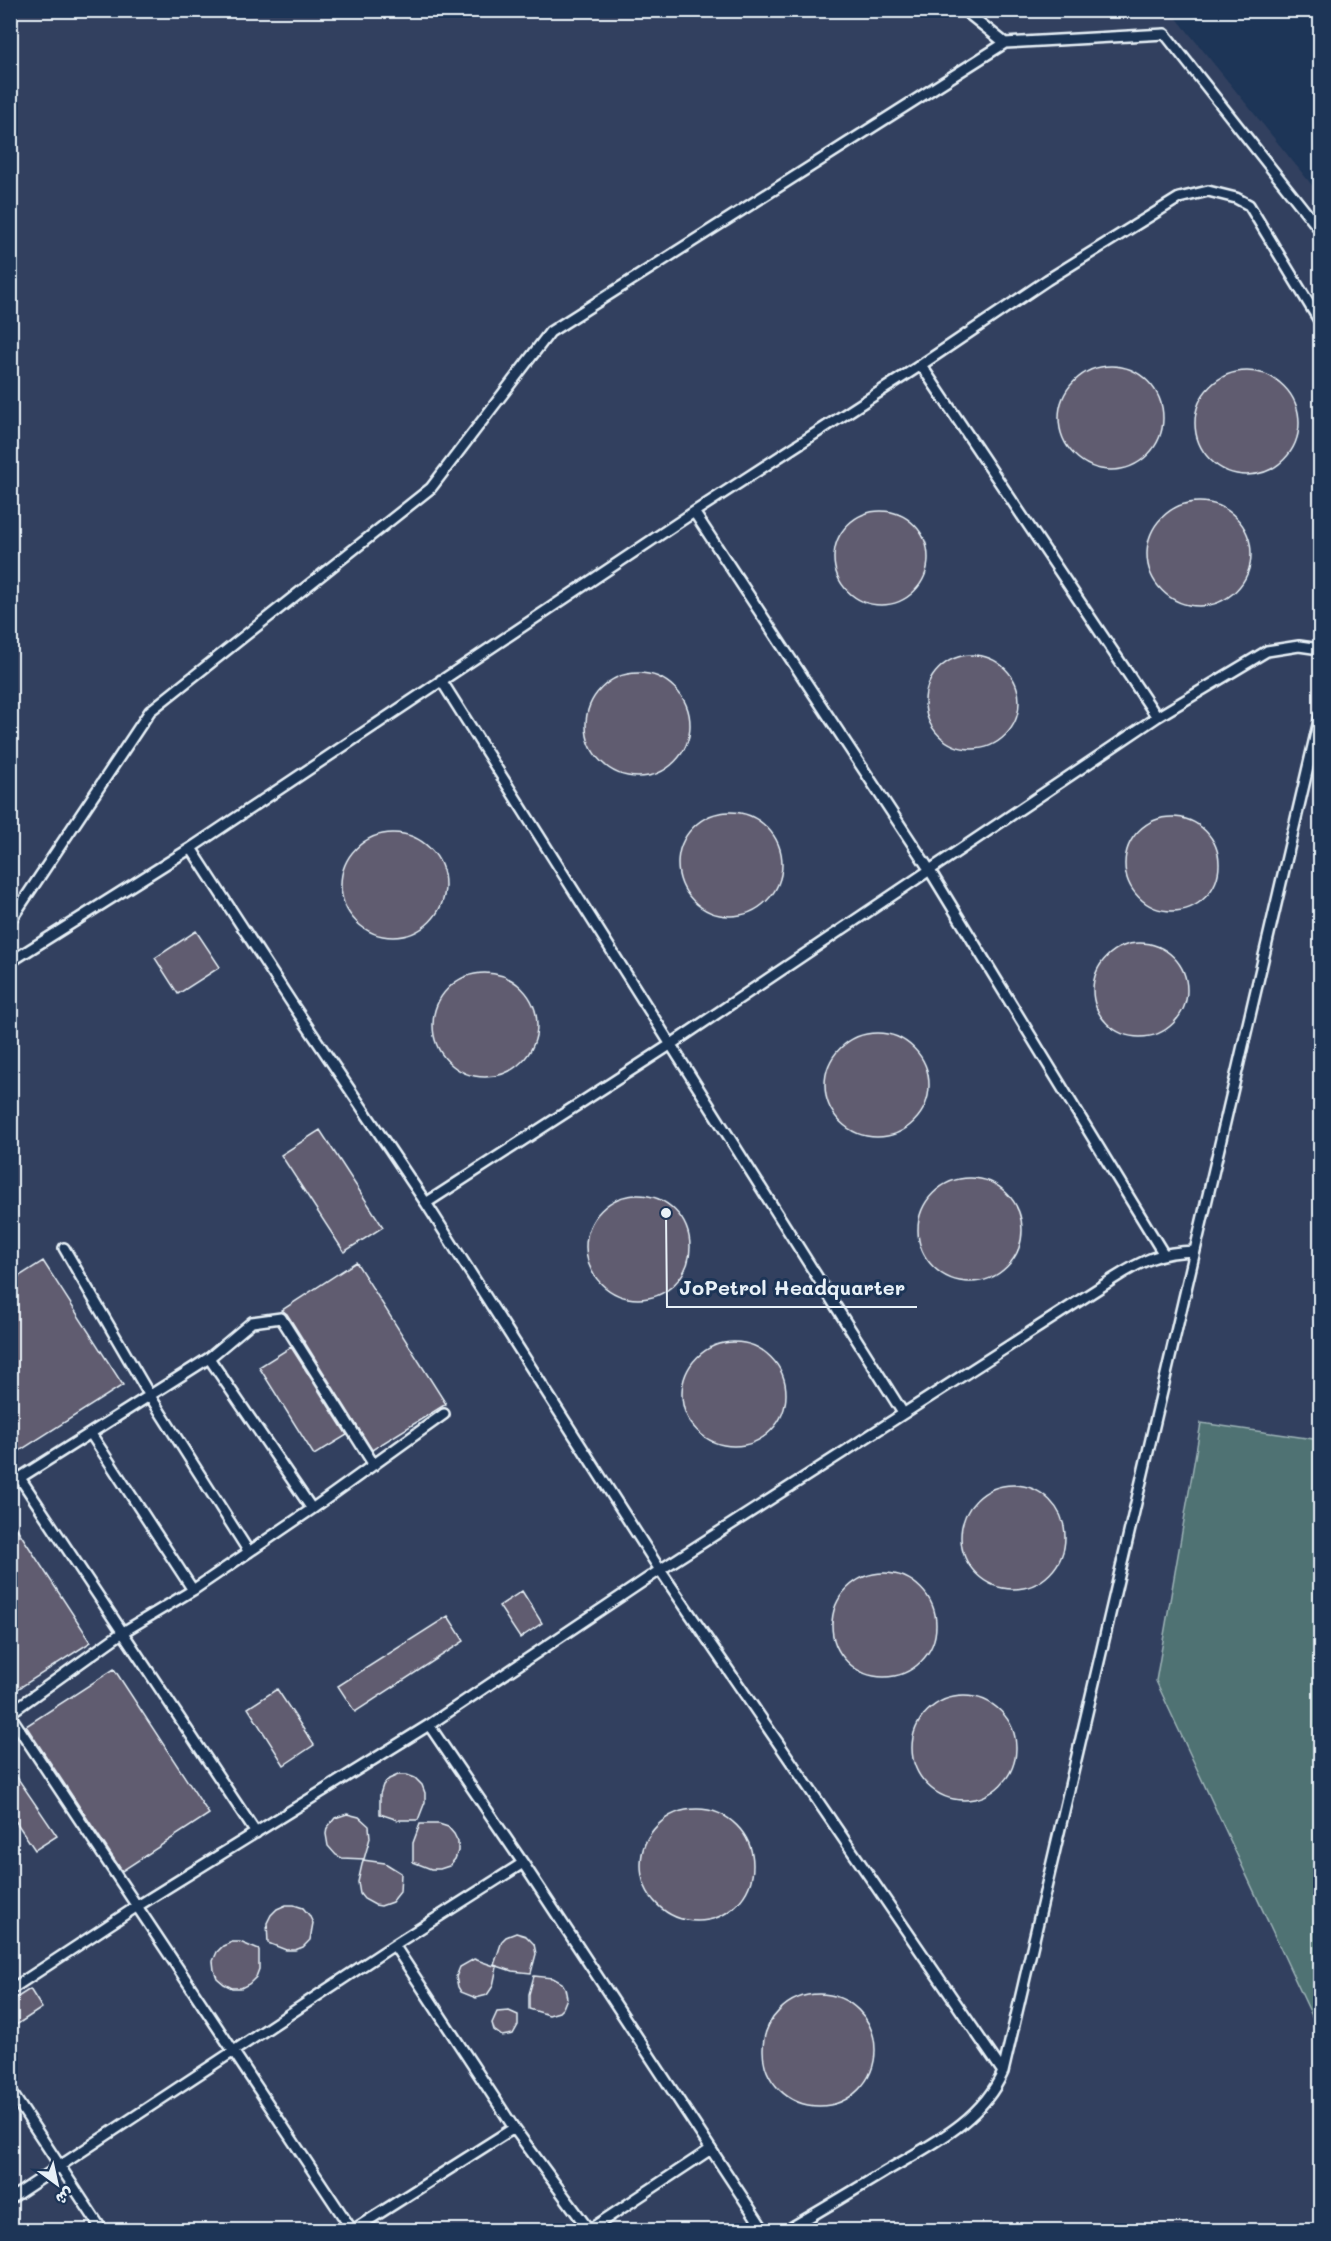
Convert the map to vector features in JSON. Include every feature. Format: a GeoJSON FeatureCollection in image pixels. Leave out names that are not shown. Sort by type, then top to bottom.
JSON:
{"type":"FeatureCollection","features":[{"type":"Feature","properties":{"kind":"lane"},"geometry":{"type":"LineString","coordinates":[[964,10],[1005,43]]}},
{"type":"Feature","properties":{"kind":"lane"},"geometry":{"type":"LineString","coordinates":[[10,921],[150,711],[431,488],[550,332],[1005,43],[1165,34],[1320,230]]}},
{"type":"Feature","properties":{"kind":"lane"},"geometry":{"type":"LineString","coordinates":[[10,962],[191,848],[694,512],[921,365],[1047,280],[1179,198],[1209,191],[1236,198],[1249,205],[1320,322]]}},
{"type":"Feature","properties":{"kind":"lane"},"geometry":{"type":"LineString","coordinates":[[921,365],[1157,717]]}},
{"type":"Feature","properties":{"kind":"lane"},"geometry":{"type":"LineString","coordinates":[[694,512],[929,869],[1163,1253]]}},
{"type":"Feature","properties":{"kind":"lane"},"geometry":{"type":"LineString","coordinates":[[426,1203],[670,1045],[1157,717],[1267,651],[1299,646],[1320,649]]}},
{"type":"Feature","properties":{"kind":"lane"},"geometry":{"type":"LineString","coordinates":[[441,680],[903,1413]]}},
{"type":"Feature","properties":{"kind":"lane"},"geometry":{"type":"LineString","coordinates":[[787,2230],[954,2129],[983,2105],[995,2089],[1003,2072],[1320,716]]}},
{"type":"Feature","properties":{"kind":"lane"},"geometry":{"type":"LineString","coordinates":[[191,848],[286,995],[426,1203],[660,1570],[1003,2072]]}},
{"type":"Feature","properties":{"kind":"lane"},"geometry":{"type":"LineString","coordinates":[[64,1248],[150,1396],[249,1552]]}},
{"type":"Feature","properties":{"kind":"lane"},"geometry":{"type":"LineString","coordinates":[[10,1990],[136,1907],[429,1725],[660,1570],[1133,1266],[1163,1253],[1195,1251]]}},
{"type":"Feature","properties":{"kind":"lane"},"geometry":{"type":"LineString","coordinates":[[10,1485],[209,1358],[252,1322],[281,1318],[374,1465]]}},
{"type":"Feature","properties":{"kind":"lane"},"geometry":{"type":"LineString","coordinates":[[209,1358],[312,1509]]}},
{"type":"Feature","properties":{"kind":"lane"},"geometry":{"type":"LineString","coordinates":[[444,1414],[249,1552],[193,1590],[123,1632],[10,1714],[136,1907],[235,2050],[352,2230],[514,2128]]}},
{"type":"Feature","properties":{"kind":"lane"},"geometry":{"type":"LineString","coordinates":[[91,1434],[193,1590]]}},
{"type":"Feature","properties":{"kind":"lane"},"geometry":{"type":"LineString","coordinates":[[20,1478],[256,1833]]}},
{"type":"Feature","properties":{"kind":"lane"},"geometry":{"type":"LineString","coordinates":[[429,1725],[523,1863],[764,2230]]}},
{"type":"Feature","properties":{"kind":"lane"},"geometry":{"type":"LineString","coordinates":[[10,2199],[394,1945],[523,1863]]}},
{"type":"Feature","properties":{"kind":"lane"},"geometry":{"type":"LineString","coordinates":[[394,1945],[514,2128],[589,2230],[711,2149]]}},
{"type":"Feature","properties":{"kind":"lane"},"geometry":{"type":"LineString","coordinates":[[10,2090],[102,2230]]}},
{"type":"Feature","properties":{"kind":"shaded area"},"geometry":{"type":"Polygon","coordinates":[[[11,11],[1171,11],[1320,195],[1320,2230],[11,2230],[11,11]]]}},
{"type":"Feature","properties":{"kind":"green space"},"geometry":{"type":"Polygon","coordinates":[[[1201,1423],[1320,1440],[1319,2031],[1156,1681],[1201,1423]]]}},
{"type":"Feature","properties":{"kind":"building"},"geometry":{"type":"Polygon","coordinates":[[[1111,366],[1131,370],[1148,381],[1159,398],[1163,418],[1159,438],[1148,455],[1131,466],[1111,470],[1091,466],[1074,455],[1063,438],[1059,418],[1063,398],[1074,381],[1091,370],[1111,366]]]}},
{"type":"Feature","properties":{"kind":"building"},"geometry":{"type":"Polygon","coordinates":[[[1247,371],[1267,375],[1284,386],[1295,403],[1299,423],[1295,443],[1284,460],[1267,471],[1247,475],[1227,471],[1210,460],[1199,443],[1195,423],[1199,403],[1210,386],[1227,375],[1247,371]]]}},
{"type":"Feature","properties":{"kind":"building"},"geometry":{"type":"Polygon","coordinates":[[[1199,502],[1219,506],[1236,517],[1247,534],[1251,554],[1247,574],[1236,591],[1219,602],[1199,606],[1179,602],[1162,591],[1151,574],[1147,554],[1151,534],[1162,517],[1179,506],[1199,502]]]}},
{"type":"Feature","properties":{"kind":"building"},"geometry":{"type":"Polygon","coordinates":[[[881,511],[899,515],[914,525],[924,540],[928,558],[924,576],[914,591],[899,601],[881,605],[863,601],[848,591],[838,576],[834,558],[838,540],[848,525],[863,515],[881,511]]]}},
{"type":"Feature","properties":{"kind":"building"},"geometry":{"type":"Polygon","coordinates":[[[972,655],[990,659],[1005,669],[1015,684],[1019,702],[1015,720],[1005,735],[990,745],[972,749],[954,745],[939,735],[929,720],[925,702],[929,684],[939,669],[954,659],[972,655]]]}},
{"type":"Feature","properties":{"kind":"building"},"geometry":{"type":"Polygon","coordinates":[[[638,673],[658,677],[675,688],[686,705],[690,725],[686,745],[675,762],[658,773],[638,777],[618,773],[601,762],[590,745],[586,725],[590,705],[601,688],[618,677],[638,673]]]}},
{"type":"Feature","properties":{"kind":"building"},"geometry":{"type":"Polygon","coordinates":[[[730,812],[750,816],[767,827],[778,844],[782,864],[778,884],[767,901],[750,912],[730,916],[710,912],[693,901],[682,884],[678,864],[682,844],[693,827],[710,816],[730,812]]]}},
{"type":"Feature","properties":{"kind":"building"},"geometry":{"type":"Polygon","coordinates":[[[1172,817],[1190,821],[1205,831],[1215,846],[1219,864],[1215,882],[1205,897],[1190,907],[1172,911],[1154,907],[1139,897],[1129,882],[1125,864],[1129,846],[1139,831],[1154,821],[1172,817]]]}},
{"type":"Feature","properties":{"kind":"building"},"geometry":{"type":"Polygon","coordinates":[[[393,833],[413,837],[430,848],[441,865],[445,885],[441,905],[430,922],[413,933],[393,937],[373,933],[356,922],[345,905],[341,885],[345,865],[356,848],[373,837],[393,833]]]}},
{"type":"Feature","properties":{"kind":"building"},"geometry":{"type":"Polygon","coordinates":[[[196,931],[220,967],[178,994],[155,958],[196,931]]]}},
{"type":"Feature","properties":{"kind":"building"},"geometry":{"type":"Polygon","coordinates":[[[1140,943],[1158,947],[1173,957],[1183,972],[1187,990],[1183,1008],[1173,1023],[1158,1033],[1140,1037],[1122,1033],[1107,1023],[1097,1008],[1093,990],[1097,972],[1107,957],[1122,947],[1140,943]]]}},
{"type":"Feature","properties":{"kind":"building"},"geometry":{"type":"Polygon","coordinates":[[[485,973],[505,977],[522,988],[533,1005],[537,1025],[533,1045],[522,1062],[505,1073],[485,1077],[465,1073],[448,1062],[437,1045],[433,1025],[437,1005],[448,988],[465,977],[485,973]]]}},
{"type":"Feature","properties":{"kind":"building"},"geometry":{"type":"Polygon","coordinates":[[[877,1033],[897,1037],[914,1048],[925,1065],[929,1085],[925,1105],[914,1122],[897,1133],[877,1137],[857,1133],[840,1122],[829,1105],[825,1085],[829,1065],[840,1048],[857,1037],[877,1033]]]}},
{"type":"Feature","properties":{"kind":"building"},"geometry":{"type":"Polygon","coordinates":[[[320,1130],[383,1227],[344,1252],[281,1155],[320,1130]]]}},
{"type":"Feature","properties":{"kind":"building"},"geometry":{"type":"Polygon","coordinates":[[[970,1178],[990,1182],[1007,1193],[1018,1210],[1022,1230],[1018,1250],[1007,1267],[990,1278],[970,1282],[950,1278],[933,1267],[922,1250],[918,1230],[922,1210],[933,1193],[950,1182],[970,1178]]]}},
{"type":"Feature","properties":{"kind":"building"},"geometry":{"type":"Polygon","coordinates":[[[638,1195],[658,1199],[675,1210],[686,1227],[690,1247],[686,1267],[675,1284],[658,1295],[638,1299],[618,1295],[601,1284],[590,1267],[586,1247],[590,1227],[601,1210],[618,1199],[638,1195]]]}},
{"type":"Feature","properties":{"kind":"building"},"geometry":{"type":"Polygon","coordinates":[[[43,1261],[123,1385],[10,1457],[10,1282],[43,1261]]]}},
{"type":"Feature","properties":{"kind":"building"},"geometry":{"type":"Polygon","coordinates":[[[356,1262],[446,1404],[372,1450],[287,1314],[282,1310],[356,1262]]]}},
{"type":"Feature","properties":{"kind":"building"},"geometry":{"type":"Polygon","coordinates":[[[734,1342],[754,1346],[771,1357],[782,1374],[786,1394],[782,1414],[771,1431],[754,1442],[734,1446],[714,1442],[697,1431],[686,1414],[682,1394],[686,1374],[697,1357],[714,1346],[734,1342]]]}},
{"type":"Feature","properties":{"kind":"building"},"geometry":{"type":"Polygon","coordinates":[[[291,1347],[347,1435],[314,1455],[259,1367],[291,1347]]]}},
{"type":"Feature","properties":{"kind":"building"},"geometry":{"type":"Polygon","coordinates":[[[1013,1485],[1033,1489],[1050,1500],[1061,1517],[1065,1537],[1061,1557],[1050,1574],[1033,1585],[1013,1589],[993,1585],[976,1574],[965,1557],[961,1537],[965,1517],[976,1500],[993,1489],[1013,1485]]]}},
{"type":"Feature","properties":{"kind":"building"},"geometry":{"type":"Polygon","coordinates":[[[10,1518],[91,1642],[10,1694],[10,1518]]]}},
{"type":"Feature","properties":{"kind":"building"},"geometry":{"type":"Polygon","coordinates":[[[884,1573],[904,1577],[921,1588],[932,1605],[936,1625],[932,1645],[921,1662],[904,1673],[884,1677],[864,1673],[847,1662],[836,1645],[832,1625],[836,1605],[847,1588],[864,1577],[884,1573]]]}},
{"type":"Feature","properties":{"kind":"building"},"geometry":{"type":"Polygon","coordinates":[[[522,1591],[542,1623],[520,1638],[499,1606],[522,1591]]]}},
{"type":"Feature","properties":{"kind":"building"},"geometry":{"type":"Polygon","coordinates":[[[448,1616],[464,1641],[355,1712],[338,1686],[448,1616]]]}},
{"type":"Feature","properties":{"kind":"building"},"geometry":{"type":"Polygon","coordinates":[[[114,1669],[209,1814],[122,1871],[26,1726],[114,1669]]]}},
{"type":"Feature","properties":{"kind":"building"},"geometry":{"type":"Polygon","coordinates":[[[277,1689],[314,1745],[284,1765],[248,1708],[277,1689]]]}},
{"type":"Feature","properties":{"kind":"building"},"geometry":{"type":"Polygon","coordinates":[[[964,1696],[984,1700],[1001,1711],[1012,1728],[1016,1748],[1012,1768],[1001,1785],[984,1796],[964,1800],[944,1796],[927,1785],[916,1768],[912,1748],[916,1728],[927,1711],[944,1700],[964,1696]]]}},
{"type":"Feature","properties":{"kind":"building"},"geometry":{"type":"Polygon","coordinates":[[[10,1767],[57,1836],[35,1850],[10,1813],[10,1767]]]}},
{"type":"Feature","properties":{"kind":"building"},"geometry":{"type":"Polygon","coordinates":[[[398,1775],[415,1778],[422,1785],[425,1802],[418,1820],[398,1820],[380,1814],[380,1794],[383,1785],[398,1775]]]}},
{"type":"Feature","properties":{"kind":"building"},"geometry":{"type":"Polygon","coordinates":[[[697,1809],[718,1814],[736,1826],[748,1844],[753,1865],[748,1886],[736,1904],[718,1916],[697,1921],[676,1916],[658,1904],[646,1886],[641,1865],[646,1844],[658,1826],[676,1814],[697,1809]]]}},
{"type":"Feature","properties":{"kind":"building"},"geometry":{"type":"Polygon","coordinates":[[[347,1814],[359,1817],[369,1826],[370,1838],[364,1859],[342,1858],[328,1846],[327,1828],[335,1818],[347,1814]]]}},
{"type":"Feature","properties":{"kind":"building"},"geometry":{"type":"Polygon","coordinates":[[[420,1824],[439,1824],[448,1827],[454,1834],[458,1842],[458,1851],[449,1866],[431,1869],[413,1862],[413,1843],[420,1824]]]}},
{"type":"Feature","properties":{"kind":"building"},"geometry":{"type":"Polygon","coordinates":[[[363,1860],[385,1863],[401,1873],[400,1892],[392,1902],[381,1906],[375,1905],[360,1894],[358,1882],[363,1860]]]}},
{"type":"Feature","properties":{"kind":"building"},"geometry":{"type":"Polygon","coordinates":[[[286,1905],[303,1908],[313,1923],[310,1940],[303,1947],[295,1950],[286,1950],[268,1943],[267,1923],[277,1909],[286,1905]]]}},
{"type":"Feature","properties":{"kind":"building"},"geometry":{"type":"Polygon","coordinates":[[[516,1933],[526,1936],[534,1944],[536,1954],[531,1973],[512,1971],[494,1965],[502,1941],[516,1933]]]}},
{"type":"Feature","properties":{"kind":"building"},"geometry":{"type":"Polygon","coordinates":[[[232,1942],[240,1942],[259,1950],[259,1969],[256,1977],[241,1988],[232,1988],[224,1984],[217,1978],[214,1970],[213,1961],[217,1952],[232,1942]]]}},
{"type":"Feature","properties":{"kind":"building"},"geometry":{"type":"Polygon","coordinates":[[[474,1959],[497,1967],[493,1986],[487,1995],[476,1998],[461,1992],[456,1977],[460,1967],[474,1959]]]}},
{"type":"Feature","properties":{"kind":"building"},"geometry":{"type":"Polygon","coordinates":[[[534,1976],[553,1978],[562,1983],[567,1998],[559,2012],[549,2015],[529,2009],[529,1994],[534,1976]]]}},
{"type":"Feature","properties":{"kind":"building"},"geometry":{"type":"Polygon","coordinates":[[[30,1989],[42,2008],[10,2029],[10,2002],[30,1989]]]}},
{"type":"Feature","properties":{"kind":"building"},"geometry":{"type":"Polygon","coordinates":[[[819,1994],[840,1999],[858,2011],[870,2029],[875,2050],[870,2071],[858,2089],[840,2101],[819,2106],[798,2101],[780,2089],[768,2071],[763,2050],[768,2029],[780,2011],[798,1999],[819,1994]]]}},
{"type":"Feature","properties":{"kind":"building"},"geometry":{"type":"Polygon","coordinates":[[[509,2011],[518,2015],[518,2025],[513,2034],[502,2036],[494,2030],[492,2023],[497,2012],[509,2011]]]}},
{"type":"Feature","properties":{"kind":"place","name":"JoPetrol Headquarter"},"geometry":{"type":"Point","coordinates":[666,1213]}}]}
